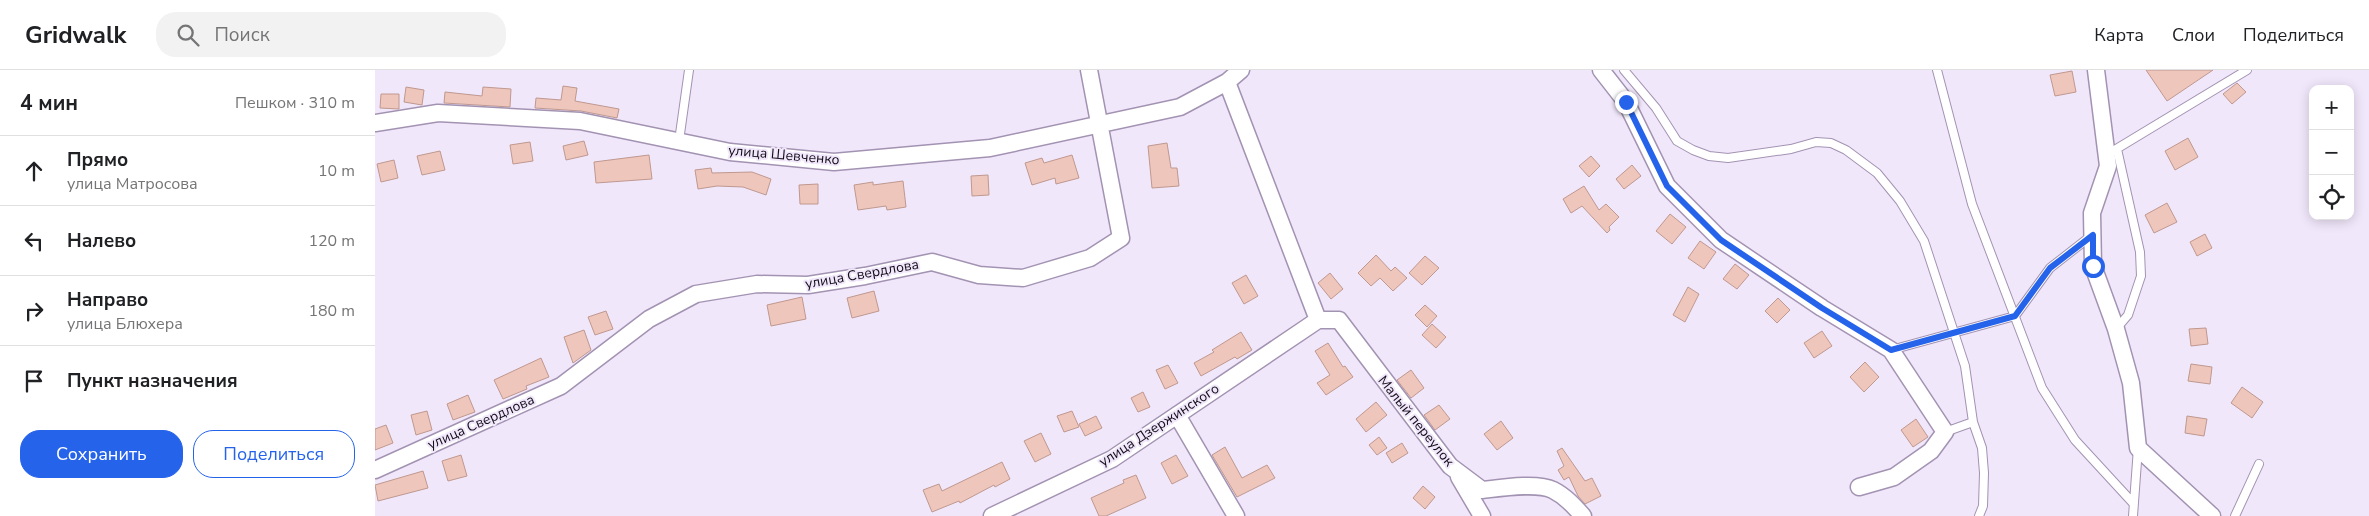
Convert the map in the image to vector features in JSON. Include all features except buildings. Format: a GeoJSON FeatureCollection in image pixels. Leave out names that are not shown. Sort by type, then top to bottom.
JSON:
{"type":"FeatureCollection","features":[{"type":"Feature","properties":{"kind":"street"},"geometry":{"type":"LineString","coordinates":[[1089,70],[1098,125]]}},
{"type":"Feature","properties":{"kind":"street","name":"улица Шевченко"},"geometry":{"type":"LineString","coordinates":[[375,123],[437,114],[580,121],[730,152],[834,162],[990,148],[1179,107],[1227,82],[1241,70]]}},
{"type":"Feature","properties":{"kind":"street"},"geometry":{"type":"LineString","coordinates":[[1601,70],[1626,102],[1667,186],[1721,240],[1822,308],[1891,350],[1945,432],[1931,451],[1894,477],[1859,487]]}},
{"type":"Feature","properties":{"kind":"street"},"geometry":{"type":"LineString","coordinates":[[2095,70],[2112,152],[2093,213],[2093,266],[2116,329],[2131,383],[2138,448],[2213,516]]}},
{"type":"Feature","properties":{"kind":"street"},"geometry":{"type":"LineString","coordinates":[[1227,82],[1318,320]]}},
{"type":"Feature","properties":{"kind":"street","name":"улица Свердлова"},"geometry":{"type":"LineString","coordinates":[[375,470],[561,386],[649,319],[696,294],[757,284],[808,285],[865,276],[931,262],[979,275],[1023,278],[1089,258],[1121,238],[1098,125]]}},
{"type":"Feature","properties":{"kind":"street","name":"улица Дзержинского"},"geometry":{"type":"LineString","coordinates":[[993,516],[1112,459],[1318,320]]}},
{"type":"Feature","properties":{"kind":"street","name":"Малый переулок"},"geometry":{"type":"LineString","coordinates":[[1318,320],[1339,320],[1454,468],[1482,490],[1518,486],[1551,489],[1569,501],[1583,516]]}},
{"type":"Feature","properties":{"kind":"street"},"geometry":{"type":"LineString","coordinates":[[1177,415],[1236,516]]}},
{"type":"Feature","properties":{"kind":"street"},"geometry":{"type":"LineString","coordinates":[[1454,468],[1482,516]]}},
{"type":"Feature","properties":{"kind":"lane"},"geometry":{"type":"LineString","coordinates":[[679,141],[689,70]]}},
{"type":"Feature","properties":{"kind":"lane"},"geometry":{"type":"LineString","coordinates":[[1624,70],[1656,108],[1677,141],[1693,150],[1709,156],[1728,158],[1817,142],[1831,143],[1846,150],[1877,173],[1900,201],[1924,242],[1965,366],[1973,422],[1982,448],[1984,472],[1983,506],[1979,516]]}},
{"type":"Feature","properties":{"kind":"lane"},"geometry":{"type":"LineString","coordinates":[[1937,70],[1972,204],[2042,388],[2075,440],[2133,503]]}},
{"type":"Feature","properties":{"kind":"lane"},"geometry":{"type":"LineString","coordinates":[[2116,329],[2128,315],[2141,276],[2140,252],[2112,152],[2247,70]]}},
{"type":"Feature","properties":{"kind":"lane"},"geometry":{"type":"LineString","coordinates":[[1891,350],[2015,316],[2050,268],[2093,235]]}},
{"type":"Feature","properties":{"kind":"lane"},"geometry":{"type":"LineString","coordinates":[[1945,432],[1973,422]]}},
{"type":"Feature","properties":{"kind":"lane"},"geometry":{"type":"LineString","coordinates":[[2133,516],[2138,448]]}},
{"type":"Feature","properties":{"kind":"lane"},"geometry":{"type":"LineString","coordinates":[[2235,516],[2259,464]]}},
{"type":"Feature","properties":{"kind":"route"},"geometry":{"type":"LineString","coordinates":[[1626,102],[1641,129],[1667,186],[1721,240],[1822,308],[1891,350],[2015,316],[2036,290],[2050,268],[2093,235],[2093,266]]}}]}
